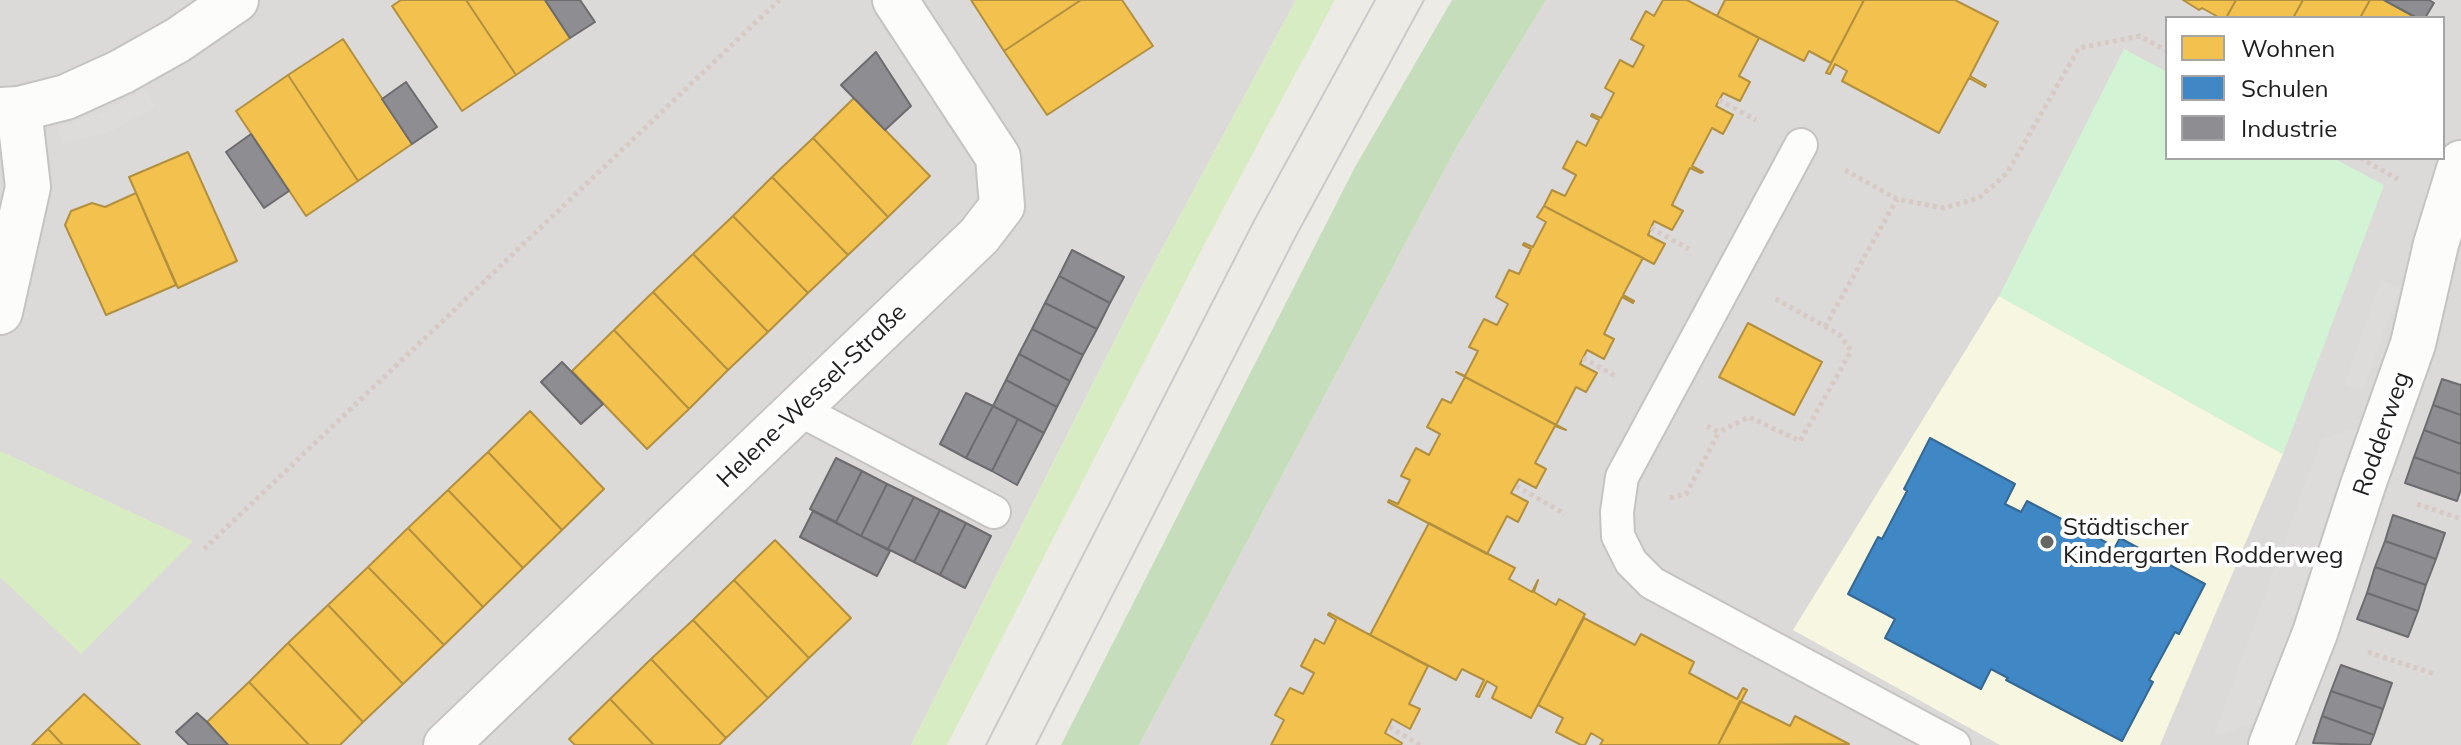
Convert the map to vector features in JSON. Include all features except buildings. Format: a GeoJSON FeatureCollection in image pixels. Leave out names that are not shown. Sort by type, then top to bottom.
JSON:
{"type":"FeatureCollection","features":[{"type":"Feature","properties":{"kind":"street"},"geometry":{"type":"LineString","coordinates":[[0,312],[28,187],[10,109],[66,97],[121,72],[178,40],[236,0]]}},
{"type":"Feature","properties":{"kind":"street","name":"Helene-Wessel-Straße"},"geometry":{"type":"LineString","coordinates":[[446,745],[979,236],[1002,206],[998,157],[895,0]]}},
{"type":"Feature","properties":{"kind":"street","name":"Rodderweg"},"geometry":{"type":"LineString","coordinates":[[2271,745],[2315,633],[2413,344],[2436,244],[2461,163]]}},
{"type":"Feature","properties":{"kind":"lane"},"geometry":{"type":"LineString","coordinates":[[1801,145],[1622,477],[1617,512],[1618,536],[1631,562],[1652,583],[1954,745]]}},
{"type":"Feature","properties":{"kind":"lane"},"geometry":{"type":"LineString","coordinates":[[798,409],[994,512]]}},
{"type":"Feature","properties":{"kind":"path"},"geometry":{"type":"LineString","coordinates":[[204,549],[779,0]]}},
{"type":"Feature","properties":{"kind":"path"},"geometry":{"type":"LineString","coordinates":[[1719,100],[1897,199],[1943,208],[1979,198],[2007,173],[2079,48],[2140,36],[2165,50]]}},
{"type":"Feature","properties":{"kind":"path"},"geometry":{"type":"LineString","coordinates":[[1825,327],[1897,199]]}},
{"type":"Feature","properties":{"kind":"path"},"geometry":{"type":"LineString","coordinates":[[2315,633],[2434,674]]}},
{"type":"Feature","properties":{"kind":"path"},"geometry":{"type":"LineString","coordinates":[[1389,727],[1420,745]]}},
{"type":"Feature","properties":{"kind":"shaded area"},"geometry":{"type":"Polygon","coordinates":[[[0,0],[1296,0],[1142,286],[911,745],[0,745],[0,0]]]}},
{"type":"Feature","properties":{"kind":"shaded area"},"geometry":{"type":"Polygon","coordinates":[[[1546,0],[2461,0],[2461,745],[1139,745],[1456,148],[1546,0]]]}},
{"type":"Feature","properties":{"kind":"shaded area"},"geometry":{"type":"Polygon","coordinates":[[[145,89],[156,107],[109,132],[62,145],[57,128],[101,113],[145,89]]]}},
{"type":"Feature","properties":{"kind":"shaded area"},"geometry":{"type":"Polygon","coordinates":[[[2381,280],[2400,287],[2363,390],[2344,384],[2381,280]]]}},
{"type":"Feature","properties":{"kind":"shaded area","name":"Städtischer Kindergarten Rodderweg"},"geometry":{"type":"Polygon","coordinates":[[[1999,296],[2283,454],[2160,745],[2000,745],[1793,630],[1999,296]]]}},
{"type":"Feature","properties":{"kind":"shaded area"},"geometry":{"type":"Polygon","coordinates":[[[2368,423],[2265,719],[2213,737],[2321,440],[2368,423]]]}},
{"type":"Feature","properties":{"kind":"green space"},"geometry":{"type":"Polygon","coordinates":[[[1296,0],[1335,0],[1213,228],[947,745],[911,745],[1142,286],[1296,0]]]}},
{"type":"Feature","properties":{"kind":"green space"},"geometry":{"type":"Polygon","coordinates":[[[1452,0],[1546,0],[1456,148],[1139,745],[1061,745],[1355,167],[1452,0]]]}},
{"type":"Feature","properties":{"kind":"green space"},"geometry":{"type":"Polygon","coordinates":[[[2124,49],[2165,71],[2165,160],[2337,160],[2384,185],[2283,454],[1999,296],[2124,49]]]}},
{"type":"Feature","properties":{"kind":"green space"},"geometry":{"type":"Polygon","coordinates":[[[0,451],[193,541],[81,654],[0,577],[0,451]]]}},
{"type":"Feature","properties":{"kind":"tram line"},"geometry":{"type":"LineString","coordinates":[[986,745],[1255,219],[1375,0]]}},
{"type":"Feature","properties":{"kind":"tram line"},"geometry":{"type":"LineString","coordinates":[[1036,745],[1296,236],[1424,0]]}},
{"type":"Feature","properties":{"kind":"place","name":"Städtischer Kindergarten Rodderweg"},"geometry":{"type":"Point","coordinates":[2047,542]}}]}
